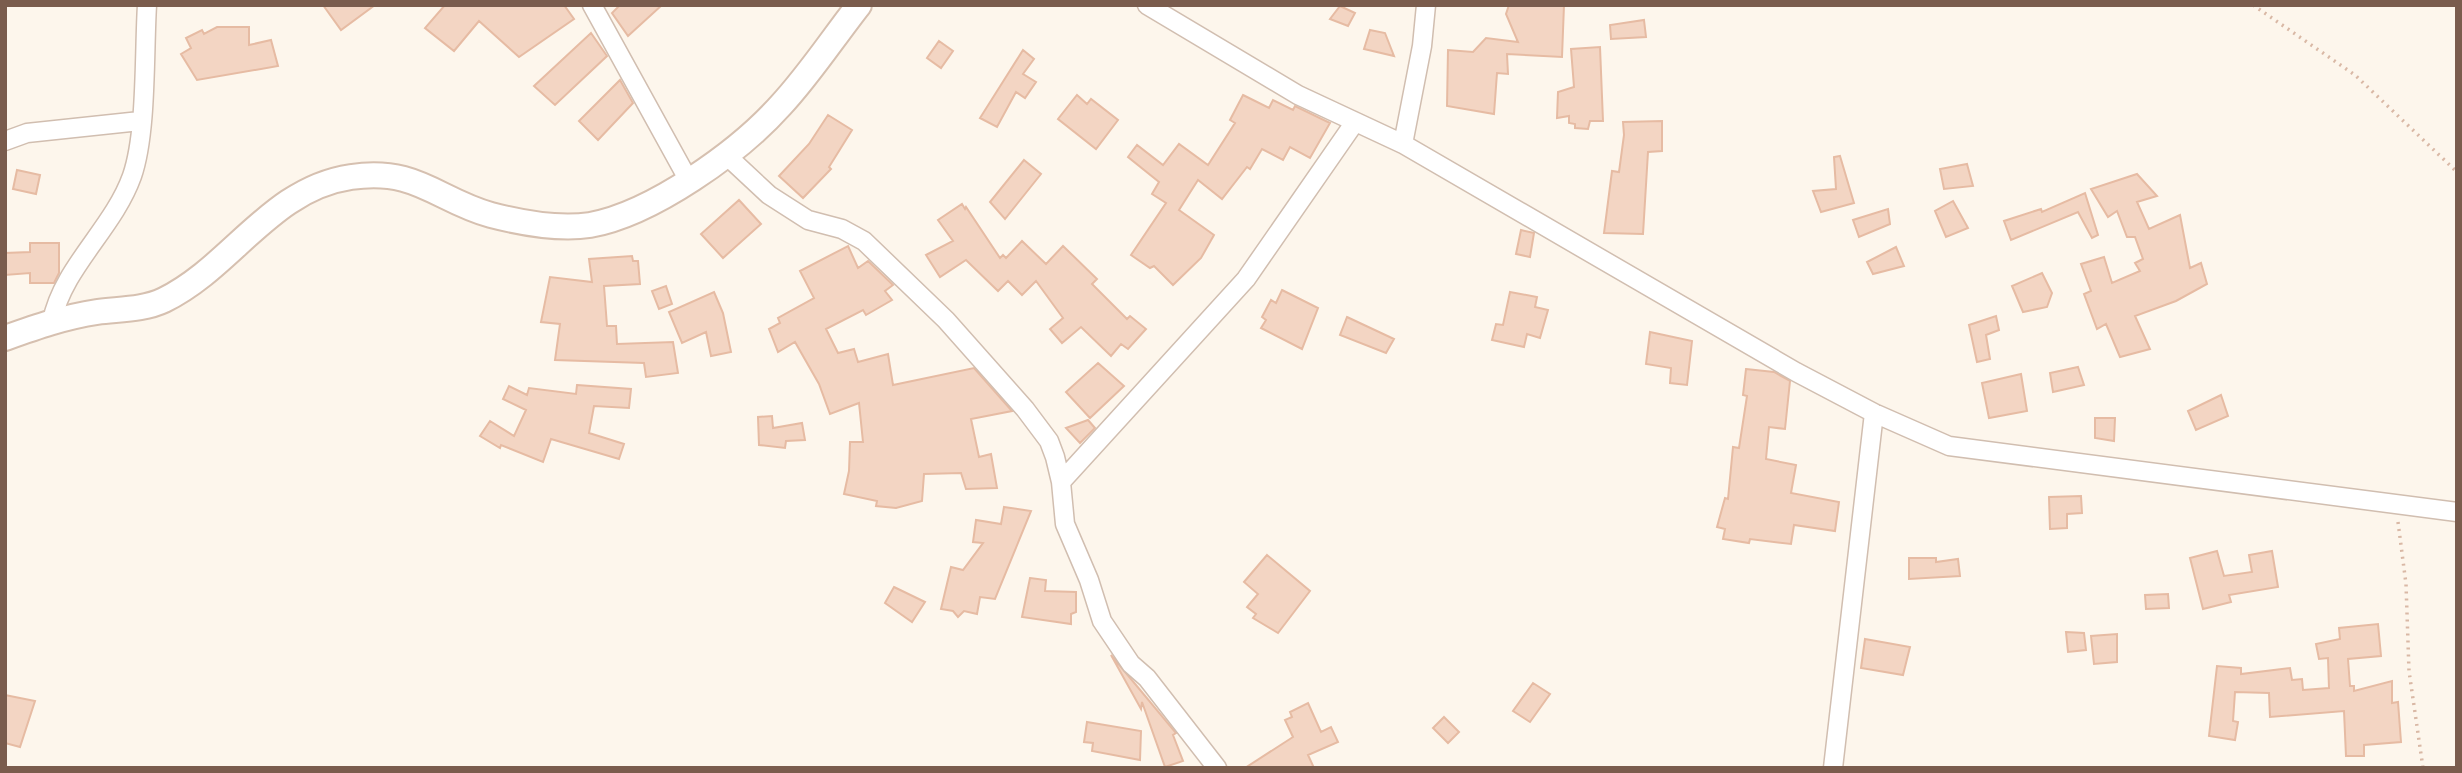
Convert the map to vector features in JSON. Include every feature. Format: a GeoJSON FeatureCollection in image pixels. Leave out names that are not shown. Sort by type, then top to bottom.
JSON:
{"type":"FeatureCollection","features":[{"type":"Feature","properties":{"kind":"main road"},"geometry":{"type":"LineString","coordinates":[[5,338],[52,321],[135,308],[161,301],[204,275],[262,219],[292,197],[326,182],[352,176],[408,178],[488,214],[525,223],[561,226],[611,220],[689,181],[725,154],[780,106],[859,5]]}},
{"type":"Feature","properties":{"kind":"street"},"geometry":{"type":"LineString","coordinates":[[52,321],[57,298],[117,209],[132,176],[140,144],[147,5]]}},
{"type":"Feature","properties":{"kind":"street"},"geometry":{"type":"LineString","coordinates":[[592,5],[689,181]]}},
{"type":"Feature","properties":{"kind":"street"},"geometry":{"type":"LineString","coordinates":[[1147,5],[1298,95],[1403,144],[1796,372],[1874,413],[1949,446],[1996,455],[2457,512]]}},
{"type":"Feature","properties":{"kind":"street"},"geometry":{"type":"LineString","coordinates":[[1403,144],[1422,46],[1426,5]]}},
{"type":"Feature","properties":{"kind":"street"},"geometry":{"type":"LineString","coordinates":[[5,141],[27,133],[140,121]]}},
{"type":"Feature","properties":{"kind":"street"},"geometry":{"type":"LineString","coordinates":[[1061,482],[1246,279],[1355,122]]}},
{"type":"Feature","properties":{"kind":"street"},"geometry":{"type":"LineString","coordinates":[[725,154],[769,195],[808,220],[842,229],[864,241],[946,320],[1025,409],[1049,440],[1061,482],[1065,524],[1089,580],[1102,621],[1131,664],[1147,678],[1217,768]]}},
{"type":"Feature","properties":{"kind":"street"},"geometry":{"type":"LineString","coordinates":[[1833,768],[1874,413]]}},
{"type":"Feature","properties":{"kind":"path"},"geometry":{"type":"LineString","coordinates":[[2253,5],[2355,75],[2457,172]]}},
{"type":"Feature","properties":{"kind":"path"},"geometry":{"type":"LineString","coordinates":[[2396,506],[2406,584],[2409,671],[2423,768]]}},
{"type":"Feature","properties":{"kind":"building"},"geometry":{"type":"Polygon","coordinates":[[[323,5],[375,5],[341,30],[323,5]]]}},
{"type":"Feature","properties":{"kind":"building"},"geometry":{"type":"Polygon","coordinates":[[[445,5],[564,5],[574,19],[519,57],[479,21],[454,51],[425,28],[445,5]]]}},
{"type":"Feature","properties":{"kind":"building"},"geometry":{"type":"Polygon","coordinates":[[[620,5],[662,5],[628,36],[612,13],[620,5]]]}},
{"type":"Feature","properties":{"kind":"building"},"geometry":{"type":"Polygon","coordinates":[[[1509,5],[1564,5],[1562,57],[1507,54],[1508,74],[1497,73],[1494,114],[1447,106],[1448,50],[1473,52],[1486,38],[1518,42],[1506,14],[1509,5]]]}},
{"type":"Feature","properties":{"kind":"building"},"geometry":{"type":"Polygon","coordinates":[[[1340,6],[1355,13],[1348,26],[1330,19],[1340,6]]]}},
{"type":"Feature","properties":{"kind":"building"},"geometry":{"type":"Polygon","coordinates":[[[1644,20],[1646,37],[1611,39],[1610,25],[1644,20]]]}},
{"type":"Feature","properties":{"kind":"building"},"geometry":{"type":"Polygon","coordinates":[[[217,27],[249,27],[249,45],[271,40],[278,66],[197,80],[181,54],[191,48],[186,38],[202,30],[204,34],[217,27]]]}},
{"type":"Feature","properties":{"kind":"building"},"geometry":{"type":"Polygon","coordinates":[[[1370,30],[1385,33],[1394,56],[1364,49],[1370,30]]]}},
{"type":"Feature","properties":{"kind":"building"},"geometry":{"type":"Polygon","coordinates":[[[591,33],[607,56],[555,105],[534,86],[591,33]]]}},
{"type":"Feature","properties":{"kind":"building"},"geometry":{"type":"Polygon","coordinates":[[[939,41],[953,51],[941,68],[927,58],[939,41]]]}},
{"type":"Feature","properties":{"kind":"building"},"geometry":{"type":"Polygon","coordinates":[[[1600,47],[1603,121],[1590,121],[1588,129],[1575,128],[1575,124],[1569,123],[1569,116],[1557,118],[1558,92],[1574,87],[1571,49],[1600,47]]]}},
{"type":"Feature","properties":{"kind":"building"},"geometry":{"type":"Polygon","coordinates":[[[1023,50],[1034,59],[1023,74],[1036,82],[1025,98],[1016,92],[997,127],[980,118],[1023,50]]]}},
{"type":"Feature","properties":{"kind":"building"},"geometry":{"type":"Polygon","coordinates":[[[620,80],[633,103],[598,140],[579,121],[620,80]]]}},
{"type":"Feature","properties":{"kind":"building"},"geometry":{"type":"Polygon","coordinates":[[[1077,95],[1087,104],[1091,99],[1118,120],[1096,149],[1058,119],[1077,95]]]}},
{"type":"Feature","properties":{"kind":"building"},"geometry":{"type":"Polygon","coordinates":[[[1243,95],[1269,108],[1273,100],[1293,110],[1295,106],[1330,123],[1310,158],[1290,147],[1283,160],[1262,149],[1250,169],[1247,167],[1222,199],[1198,180],[1179,210],[1214,235],[1201,258],[1173,285],[1154,266],[1150,268],[1131,255],[1166,203],[1152,194],[1159,182],[1128,157],[1137,145],[1163,165],[1179,144],[1208,165],[1235,123],[1230,120],[1243,95]]]}},
{"type":"Feature","properties":{"kind":"building"},"geometry":{"type":"Polygon","coordinates":[[[828,115],[852,130],[829,167],[831,169],[803,198],[779,176],[809,144],[828,115]]]}},
{"type":"Feature","properties":{"kind":"building"},"geometry":{"type":"Polygon","coordinates":[[[1662,121],[1662,151],[1648,152],[1643,234],[1604,233],[1612,171],[1619,172],[1623,122],[1662,121]]]}},
{"type":"Feature","properties":{"kind":"building"},"geometry":{"type":"Polygon","coordinates":[[[1840,156],[1854,203],[1821,212],[1813,191],[1836,189],[1834,157],[1840,156]]]}},
{"type":"Feature","properties":{"kind":"building"},"geometry":{"type":"Polygon","coordinates":[[[1024,160],[1041,174],[1005,219],[990,202],[1024,160]]]}},
{"type":"Feature","properties":{"kind":"building"},"geometry":{"type":"Polygon","coordinates":[[[1967,164],[1973,186],[1944,189],[1940,169],[1967,164]]]}},
{"type":"Feature","properties":{"kind":"building"},"geometry":{"type":"Polygon","coordinates":[[[17,170],[40,175],[36,194],[13,189],[17,170]]]}},
{"type":"Feature","properties":{"kind":"building"},"geometry":{"type":"Polygon","coordinates":[[[2137,174],[2157,196],[2137,202],[2149,229],[2180,215],[2190,268],[2201,263],[2207,284],[2176,301],[2135,316],[2150,349],[2120,357],[2106,324],[2097,329],[2084,294],[2091,291],[2081,264],[2104,257],[2112,283],[2140,271],[2135,263],[2143,259],[2135,237],[2127,237],[2117,211],[2108,217],[2091,189],[2137,174]]]}},
{"type":"Feature","properties":{"kind":"building"},"geometry":{"type":"Polygon","coordinates":[[[2085,193],[2098,235],[2092,238],[2078,212],[2011,240],[2004,221],[2041,209],[2042,212],[2085,193]]]}},
{"type":"Feature","properties":{"kind":"building"},"geometry":{"type":"Polygon","coordinates":[[[739,200],[761,224],[723,258],[701,234],[739,200]]]}},
{"type":"Feature","properties":{"kind":"building"},"geometry":{"type":"Polygon","coordinates":[[[1953,201],[1968,228],[1946,237],[1935,211],[1953,201]]]}},
{"type":"Feature","properties":{"kind":"building"},"geometry":{"type":"Polygon","coordinates":[[[962,204],[1000,258],[1003,255],[1006,258],[1022,241],[1046,264],[1063,246],[1097,279],[1092,284],[1127,319],[1130,316],[1146,329],[1128,349],[1121,344],[1111,356],[1081,327],[1062,343],[1050,329],[1063,318],[1036,281],[1022,295],[1008,281],[998,291],[966,260],[940,277],[926,255],[953,241],[938,220],[962,204]]]}},
{"type":"Feature","properties":{"kind":"building"},"geometry":{"type":"Polygon","coordinates":[[[1888,209],[1890,224],[1859,237],[1853,220],[1888,209]]]}},
{"type":"Feature","properties":{"kind":"building"},"geometry":{"type":"Polygon","coordinates":[[[1521,230],[1534,233],[1530,257],[1516,254],[1521,230]]]}},
{"type":"Feature","properties":{"kind":"building"},"geometry":{"type":"Polygon","coordinates":[[[30,243],[59,243],[59,273],[54,283],[30,283],[30,273],[5,275],[5,253],[30,252],[30,243]]]}},
{"type":"Feature","properties":{"kind":"building"},"geometry":{"type":"Polygon","coordinates":[[[848,246],[858,268],[868,261],[893,285],[885,291],[892,300],[866,315],[863,310],[826,329],[838,353],[854,349],[858,362],[888,354],[893,385],[974,368],[1012,411],[971,419],[979,457],[991,454],[997,488],[966,489],[961,473],[924,474],[922,501],[896,508],[876,506],[877,501],[844,494],[849,471],[850,442],[863,442],[859,403],[830,414],[819,384],[795,342],[778,352],[769,329],[780,323],[778,318],[814,298],[800,271],[848,246]]]}},
{"type":"Feature","properties":{"kind":"building"},"geometry":{"type":"Polygon","coordinates":[[[1896,247],[1904,266],[1873,274],[1867,262],[1896,247]]]}},
{"type":"Feature","properties":{"kind":"building"},"geometry":{"type":"Polygon","coordinates":[[[632,256],[633,261],[638,261],[640,284],[604,286],[607,326],[616,326],[617,344],[673,342],[678,373],[646,377],[644,363],[555,360],[560,324],[541,322],[550,277],[592,282],[589,259],[632,256]]]}},
{"type":"Feature","properties":{"kind":"building"},"geometry":{"type":"Polygon","coordinates":[[[2042,273],[2052,293],[2047,307],[2023,312],[2012,286],[2042,273]]]}},
{"type":"Feature","properties":{"kind":"building"},"geometry":{"type":"Polygon","coordinates":[[[666,286],[672,304],[659,309],[652,291],[666,286]]]}},
{"type":"Feature","properties":{"kind":"building"},"geometry":{"type":"Polygon","coordinates":[[[1282,290],[1318,308],[1302,349],[1261,328],[1266,320],[1262,317],[1271,300],[1276,303],[1282,290]]]}},
{"type":"Feature","properties":{"kind":"building"},"geometry":{"type":"Polygon","coordinates":[[[714,292],[723,313],[731,352],[711,356],[706,332],[682,343],[669,312],[714,292]]]}},
{"type":"Feature","properties":{"kind":"building"},"geometry":{"type":"Polygon","coordinates":[[[1510,292],[1537,297],[1535,307],[1548,310],[1540,338],[1527,334],[1524,347],[1492,340],[1496,324],[1503,325],[1510,292]]]}},
{"type":"Feature","properties":{"kind":"building"},"geometry":{"type":"Polygon","coordinates":[[[1996,316],[1999,330],[1986,335],[1990,359],[1977,362],[1969,325],[1996,316]]]}},
{"type":"Feature","properties":{"kind":"building"},"geometry":{"type":"Polygon","coordinates":[[[1347,317],[1394,339],[1386,353],[1340,335],[1347,317]]]}},
{"type":"Feature","properties":{"kind":"building"},"geometry":{"type":"Polygon","coordinates":[[[1650,332],[1692,341],[1687,385],[1670,383],[1671,368],[1646,364],[1650,332]]]}},
{"type":"Feature","properties":{"kind":"building"},"geometry":{"type":"Polygon","coordinates":[[[1098,363],[1124,386],[1090,418],[1066,392],[1098,363]]]}},
{"type":"Feature","properties":{"kind":"building"},"geometry":{"type":"Polygon","coordinates":[[[2078,367],[2084,385],[2053,392],[2050,373],[2078,367]]]}},
{"type":"Feature","properties":{"kind":"building"},"geometry":{"type":"Polygon","coordinates":[[[1746,369],[1774,372],[1790,381],[1785,429],[1769,427],[1766,459],[1796,465],[1791,493],[1839,502],[1835,531],[1794,525],[1791,544],[1723,539],[1725,529],[1717,527],[1725,498],[1728,499],[1733,447],[1739,448],[1747,396],[1743,395],[1746,369]]]}},
{"type":"Feature","properties":{"kind":"building"},"geometry":{"type":"Polygon","coordinates":[[[2021,374],[2027,411],[1989,418],[1982,383],[2021,374]]]}},
{"type":"Feature","properties":{"kind":"building"},"geometry":{"type":"Polygon","coordinates":[[[577,385],[631,389],[629,408],[594,406],[589,433],[624,444],[619,459],[551,439],[543,462],[501,445],[500,448],[480,436],[490,421],[514,436],[526,410],[503,399],[509,386],[527,395],[529,388],[576,394],[577,385]]]}},
{"type":"Feature","properties":{"kind":"building"},"geometry":{"type":"Polygon","coordinates":[[[2221,395],[2228,416],[2196,430],[2188,411],[2221,395]]]}},
{"type":"Feature","properties":{"kind":"building"},"geometry":{"type":"Polygon","coordinates":[[[772,416],[773,428],[802,423],[805,440],[786,441],[785,448],[759,445],[758,417],[772,416]]]}},
{"type":"Feature","properties":{"kind":"building"},"geometry":{"type":"Polygon","coordinates":[[[2095,418],[2115,418],[2114,441],[2095,438],[2095,418]]]}},
{"type":"Feature","properties":{"kind":"building"},"geometry":{"type":"Polygon","coordinates":[[[1088,420],[1095,428],[1080,443],[1066,428],[1088,420]]]}},
{"type":"Feature","properties":{"kind":"building"},"geometry":{"type":"Polygon","coordinates":[[[2081,496],[2082,513],[2067,514],[2067,528],[2050,529],[2049,497],[2081,496]]]}},
{"type":"Feature","properties":{"kind":"building"},"geometry":{"type":"Polygon","coordinates":[[[1004,507],[1031,511],[995,599],[980,597],[977,614],[964,611],[958,617],[953,611],[941,609],[951,567],[963,570],[983,543],[973,542],[976,520],[1001,524],[1004,507]]]}},
{"type":"Feature","properties":{"kind":"building"},"geometry":{"type":"Polygon","coordinates":[[[2217,551],[2224,576],[2252,572],[2249,555],[2272,551],[2278,587],[2229,595],[2231,602],[2203,609],[2190,558],[2217,551]]]}},
{"type":"Feature","properties":{"kind":"building"},"geometry":{"type":"Polygon","coordinates":[[[1267,555],[1310,591],[1278,633],[1253,618],[1256,614],[1247,607],[1258,594],[1244,582],[1267,555]]]}},
{"type":"Feature","properties":{"kind":"building"},"geometry":{"type":"Polygon","coordinates":[[[1909,558],[1936,558],[1936,562],[1958,559],[1960,576],[1909,579],[1909,558]]]}},
{"type":"Feature","properties":{"kind":"building"},"geometry":{"type":"Polygon","coordinates":[[[1030,578],[1046,580],[1045,591],[1076,592],[1076,612],[1071,614],[1071,624],[1022,617],[1030,578]]]}},
{"type":"Feature","properties":{"kind":"building"},"geometry":{"type":"Polygon","coordinates":[[[894,587],[925,602],[912,622],[885,603],[894,587]]]}},
{"type":"Feature","properties":{"kind":"building"},"geometry":{"type":"Polygon","coordinates":[[[2168,594],[2169,608],[2146,609],[2145,595],[2168,594]]]}},
{"type":"Feature","properties":{"kind":"building"},"geometry":{"type":"Polygon","coordinates":[[[2378,624],[2381,656],[2348,659],[2350,686],[2354,686],[2354,691],[2392,681],[2392,703],[2398,702],[2401,742],[2364,745],[2364,756],[2346,756],[2344,711],[2270,717],[2269,693],[2235,692],[2233,721],[2238,722],[2235,740],[2209,736],[2217,666],[2241,668],[2241,674],[2290,668],[2292,680],[2302,679],[2303,690],[2329,688],[2328,658],[2319,659],[2316,644],[2340,639],[2339,628],[2378,624]]]}},
{"type":"Feature","properties":{"kind":"building"},"geometry":{"type":"Polygon","coordinates":[[[2066,632],[2084,633],[2086,650],[2068,652],[2066,632]]]}},
{"type":"Feature","properties":{"kind":"building"},"geometry":{"type":"Polygon","coordinates":[[[2117,634],[2117,662],[2094,664],[2091,636],[2117,634]]]}},
{"type":"Feature","properties":{"kind":"building"},"geometry":{"type":"Polygon","coordinates":[[[1865,639],[1910,647],[1903,675],[1861,668],[1865,639]]]}},
{"type":"Feature","properties":{"kind":"building"},"geometry":{"type":"Polygon","coordinates":[[[1111,655],[1176,733],[1173,735],[1183,761],[1165,767],[1142,702],[1141,709],[1111,655]]]}},
{"type":"Feature","properties":{"kind":"building"},"geometry":{"type":"Polygon","coordinates":[[[1533,683],[1550,694],[1530,722],[1513,711],[1533,683]]]}},
{"type":"Feature","properties":{"kind":"building"},"geometry":{"type":"Polygon","coordinates":[[[5,695],[35,701],[20,747],[5,743],[5,695]]]}},
{"type":"Feature","properties":{"kind":"building"},"geometry":{"type":"Polygon","coordinates":[[[1308,703],[1321,732],[1331,727],[1338,742],[1308,755],[1314,768],[1245,768],[1293,737],[1285,720],[1292,717],[1290,712],[1308,703]]]}},
{"type":"Feature","properties":{"kind":"building"},"geometry":{"type":"Polygon","coordinates":[[[1444,717],[1459,732],[1448,743],[1433,728],[1444,717]]]}},
{"type":"Feature","properties":{"kind":"building"},"geometry":{"type":"Polygon","coordinates":[[[1087,722],[1141,731],[1140,760],[1092,751],[1093,743],[1084,742],[1087,722]]]}}]}
